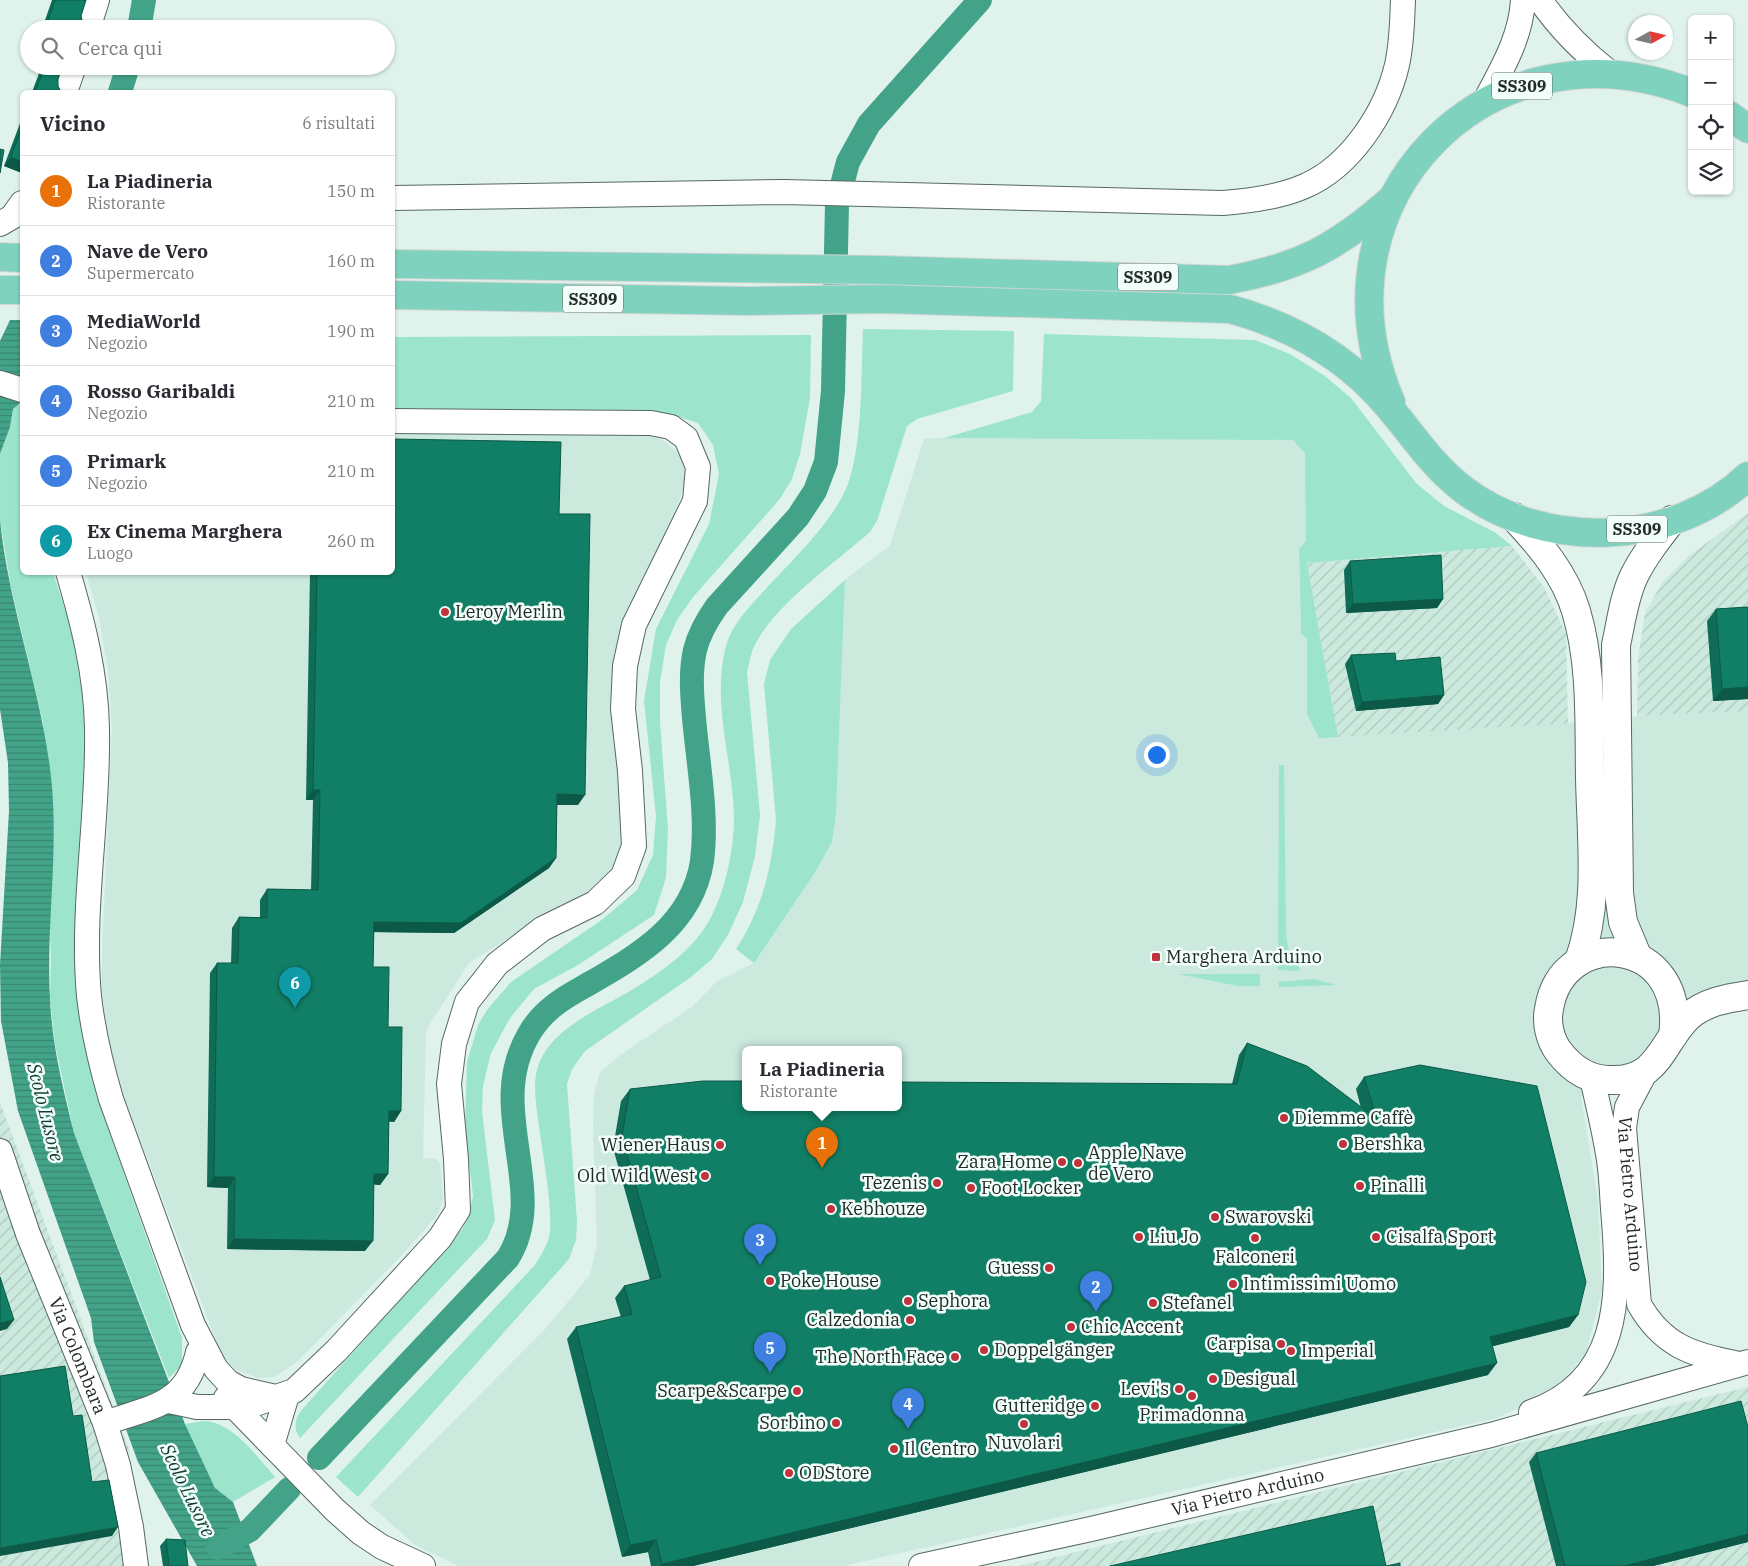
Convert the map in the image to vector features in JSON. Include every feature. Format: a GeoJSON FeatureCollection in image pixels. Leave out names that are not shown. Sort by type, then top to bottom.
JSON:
{"type":"FeatureCollection","features":[{"type":"Feature","properties":{"kind":"main road","name":"SS309"},"geometry":{"type":"LineString","coordinates":[[1408,431],[1390,401],[1378,368],[1370,334],[1369,308],[1372,264],[1380,230],[1393,198],[1423,154],[1442,134],[1484,103],[1524,85],[1545,79],[1574,74],[1610,73],[1666,83],[1688,91]]}},
{"type":"Feature","properties":{"kind":"main road"},"geometry":{"type":"LineString","coordinates":[[1733,118],[1748,129]]}},
{"type":"Feature","properties":{"kind":"main road","name":"SS309"},"geometry":{"type":"LineString","coordinates":[[395,264],[881,270],[1229,280],[1266,273],[1301,262],[1335,245],[1365,223],[1393,198]]}},
{"type":"Feature","properties":{"kind":"main road"},"geometry":{"type":"LineString","coordinates":[[0,257],[20,258]]}},
{"type":"Feature","properties":{"kind":"main road"},"geometry":{"type":"LineString","coordinates":[[0,290],[20,290]]}},
{"type":"Feature","properties":{"kind":"main road","name":"SS309"},"geometry":{"type":"LineString","coordinates":[[395,295],[748,301],[882,299],[1230,309],[1260,317],[1317,344],[1343,362],[1367,382],[1389,406],[1424,453],[1465,491],[1514,517],[1540,525],[1592,533],[1619,532],[1672,520],[1722,496],[1748,476]]}},
{"type":"Feature","properties":{"kind":"street"},"geometry":{"type":"LineString","coordinates":[[91,20],[97,0]]}},
{"type":"Feature","properties":{"kind":"street"},"geometry":{"type":"LineString","coordinates":[[395,198],[791,192],[1223,203],[1249,202],[1305,186],[1346,155],[1378,114],[1397,66],[1402,32],[1403,0]]}},
{"type":"Feature","properties":{"kind":"street"},"geometry":{"type":"LineString","coordinates":[[1484,103],[1516,38],[1521,21],[1523,0]]}},
{"type":"Feature","properties":{"kind":"street"},"geometry":{"type":"LineString","coordinates":[[1540,0],[1559,26],[1583,51],[1610,73]]}},
{"type":"Feature","properties":{"kind":"street"},"geometry":{"type":"LineString","coordinates":[[66,90],[71,75]]}},
{"type":"Feature","properties":{"kind":"street"},"geometry":{"type":"LineString","coordinates":[[0,224],[12,217],[20,206]]}},
{"type":"Feature","properties":{"kind":"street"},"geometry":{"type":"LineString","coordinates":[[0,383],[20,389]]}},
{"type":"Feature","properties":{"kind":"street"},"geometry":{"type":"LineString","coordinates":[[169,1401],[197,1407],[233,1407],[256,1404],[294,1391],[336,1351],[440,1238],[458,1210],[456,1160],[449,1084],[454,1044],[467,1002],[497,964],[542,929],[595,903],[623,876],[634,846],[630,771],[623,709],[625,666],[634,625],[695,501],[698,467],[686,438],[671,427],[651,423],[395,421]]}},
{"type":"Feature","properties":{"kind":"street"},"geometry":{"type":"LineString","coordinates":[[1514,517],[1538,543],[1559,572],[1576,609],[1585,647],[1592,901],[1587,939],[1579,961]]}},
{"type":"Feature","properties":{"kind":"street"},"geometry":{"type":"LineString","coordinates":[[1638,958],[1623,922],[1619,893],[1616,644],[1623,610],[1634,576],[1672,520]]}},
{"type":"Feature","properties":{"kind":"street"},"geometry":{"type":"LineString","coordinates":[[69,575],[88,646],[97,727],[88,941],[89,994],[94,1036],[111,1099],[194,1325],[216,1369],[228,1382],[241,1389],[280,1396]]}},
{"type":"Feature","properties":{"kind":"street"},"geometry":{"type":"LineString","coordinates":[[1673,1036],[1676,1017],[1673,998],[1667,985],[1653,967],[1638,958],[1619,953],[1598,954],[1579,961],[1557,983],[1550,998],[1548,1015],[1550,1032],[1556,1048],[1566,1061],[1592,1078],[1611,1081],[1629,1078],[1646,1071],[1662,1056],[1673,1036],[1689,1017],[1707,1005],[1748,995]]}},
{"type":"Feature","properties":{"kind":"street","name":"Via Pietro Arduino"},"geometry":{"type":"LineString","coordinates":[[1646,1071],[1627,1107],[1624,1128],[1637,1289],[1640,1304],[1646,1316],[1680,1348],[1703,1357],[1744,1363]]}},
{"type":"Feature","properties":{"kind":"street"},"geometry":{"type":"LineString","coordinates":[[1491,1435],[1515,1417],[1547,1406],[1571,1392],[1593,1367],[1607,1340],[1613,1321],[1617,1285],[1617,1261],[1609,1161],[1592,1078]]}},
{"type":"Feature","properties":{"kind":"street","name":"Via Colombara"},"geometry":{"type":"LineString","coordinates":[[0,1151],[28,1234],[114,1419],[118,1465],[131,1527],[136,1566]]}},
{"type":"Feature","properties":{"kind":"street","name":"Via Pietro Arduino"},"geometry":{"type":"LineString","coordinates":[[1574,1412],[1596,1385],[1615,1352],[1630,1319],[1637,1289]]}},
{"type":"Feature","properties":{"kind":"street"},"geometry":{"type":"LineString","coordinates":[[194,1325],[198,1352],[213,1381],[233,1407],[335,1510],[372,1541],[423,1566]]}},
{"type":"Feature","properties":{"kind":"street"},"geometry":{"type":"LineString","coordinates":[[114,1419],[169,1401],[188,1382],[198,1352]]}},
{"type":"Feature","properties":{"kind":"street","name":"Via Pietro Arduino"},"geometry":{"type":"LineString","coordinates":[[921,1566],[1491,1435],[1744,1363]]}},
{"type":"Feature","properties":{"kind":"street"},"geometry":{"type":"LineString","coordinates":[[275,1448],[280,1396]]}},
{"type":"Feature","properties":{"kind":"shaded area"},"geometry":{"type":"Polygon","coordinates":[[[863,329],[1014,331],[1013,391],[917,419],[907,426],[877,521],[870,532],[805,586],[774,617],[762,633],[752,652],[747,672],[760,815],[755,856],[743,902],[728,935],[712,959],[691,977],[585,1051],[572,1069],[567,1084],[577,1221],[576,1240],[569,1259],[358,1497],[336,1477],[535,1265],[546,1245],[550,1231],[550,1205],[535,1088],[537,1070],[543,1055],[565,1030],[638,986],[677,958],[695,941],[715,910],[728,871],[734,830],[733,796],[724,732],[721,689],[722,667],[726,646],[732,631],[751,605],[822,527],[841,499],[848,484],[853,467],[859,428],[863,329]]]}},
{"type":"Feature","properties":{"kind":"shaded area"},"geometry":{"type":"Polygon","coordinates":[[[1044,334],[1255,340],[1290,354],[1325,376],[1351,398],[1416,483],[1444,506],[1496,533],[1512,546],[1307,563],[1338,737],[1319,738],[1307,714],[1307,639],[1301,634],[1299,549],[1306,541],[1305,453],[1293,440],[944,438],[1032,412],[1041,401],[1044,334]]]}},
{"type":"Feature","properties":{"kind":"shaded area"},"geometry":{"type":"Polygon","coordinates":[[[811,335],[810,398],[800,454],[792,479],[779,500],[693,597],[677,620],[666,645],[660,682],[660,722],[668,829],[666,878],[654,915],[578,965],[534,989],[510,1018],[491,1053],[483,1086],[482,1112],[495,1220],[487,1239],[300,1438],[296,1425],[300,1412],[463,1228],[468,1217],[473,1196],[465,1128],[467,1062],[478,1025],[487,1010],[511,982],[603,919],[637,890],[653,855],[656,816],[644,701],[656,629],[709,524],[719,474],[713,445],[698,423],[667,413],[395,408],[395,337],[811,335]]]}},
{"type":"Feature","properties":{"kind":"shaded area"},"geometry":{"type":"Polygon","coordinates":[[[19,404],[20,575],[54,575],[71,627],[84,705],[85,808],[76,940],[76,988],[82,1036],[101,1109],[182,1338],[182,1365],[169,1378],[74,1133],[55,1044],[50,999],[51,959],[43,722],[11,587],[0,520],[0,454],[10,427],[13,409],[19,404]]]}},
{"type":"Feature","properties":{"kind":"shaded area"},"geometry":{"type":"Polygon","coordinates":[[[395,432],[653,436],[661,439],[677,452],[683,464],[686,480],[669,532],[626,610],[614,654],[612,674],[614,720],[623,795],[621,857],[601,884],[522,936],[520,931],[469,963],[428,1027],[426,1034],[423,1158],[436,1159],[440,1163],[443,1199],[438,1214],[404,1253],[297,1362],[275,1377],[257,1378],[234,1369],[221,1354],[115,1072],[107,1035],[102,988],[112,726],[108,670],[99,617],[87,575],[395,575],[395,432]]]}},
{"type":"Feature","properties":{"kind":"shaded area"},"geometry":{"type":"Polygon","coordinates":[[[924,439],[1294,440],[1306,453],[1306,541],[1299,549],[1299,564],[1301,634],[1307,639],[1307,714],[1568,723],[1637,716],[1748,711],[1748,988],[1704,994],[1624,1086],[1581,1096],[1598,1200],[1602,1290],[1586,1353],[1554,1392],[1497,1418],[843,1566],[459,1566],[415,1545],[370,1505],[546,1328],[590,1275],[597,1244],[593,1126],[594,1095],[600,1072],[620,1055],[692,1007],[716,982],[754,963],[816,871],[832,842],[836,814],[845,580],[890,545],[924,439]]]}},
{"type":"Feature","properties":{"kind":"shaded area"},"geometry":{"type":"Polygon","coordinates":[[[1748,513],[1748,711],[1637,716],[1638,659],[1645,612],[1663,582],[1690,555],[1748,513]]]}},
{"type":"Feature","properties":{"kind":"shaded area"},"geometry":{"type":"Polygon","coordinates":[[[1512,546],[1544,587],[1566,634],[1568,723],[1338,737],[1307,563],[1512,546]]]}},
{"type":"Feature","properties":{"kind":"shaded area"},"geometry":{"type":"Polygon","coordinates":[[[845,580],[836,814],[832,842],[816,871],[754,963],[736,949],[753,919],[764,888],[772,854],[776,820],[764,684],[770,660],[791,629],[845,580]]]}},
{"type":"Feature","properties":{"kind":"shaded area"},"geometry":{"type":"Polygon","coordinates":[[[1279,765],[1284,765],[1286,935],[1289,952],[1300,969],[1299,971],[1278,970],[1279,765]]]}},
{"type":"Feature","properties":{"kind":"shaded area"},"geometry":{"type":"Polygon","coordinates":[[[1178,974],[1260,974],[1260,986],[1238,986],[1178,974]]]}},
{"type":"Feature","properties":{"kind":"shaded area"},"geometry":{"type":"Polygon","coordinates":[[[1314,979],[1336,985],[1279,987],[1279,982],[1314,979]]]}},
{"type":"Feature","properties":{"kind":"shaded area"},"geometry":{"type":"Polygon","coordinates":[[[0,1102],[130,1452],[112,1488],[126,1566],[0,1566],[0,1102]]]}},
{"type":"Feature","properties":{"kind":"shaded area"},"geometry":{"type":"Polygon","coordinates":[[[1748,1387],[1748,1566],[1019,1566],[1682,1403],[1748,1387]]]}},
{"type":"Feature","properties":{"kind":"shaded area"},"geometry":{"type":"Polygon","coordinates":[[[205,1421],[216,1423],[235,1434],[253,1451],[275,1477],[233,1502],[215,1488],[185,1424],[205,1421]]]}},
{"type":"Feature","properties":{"kind":"water"},"geometry":{"type":"Polygon","coordinates":[[[10,320],[20,320],[20,401],[13,409],[10,427],[0,454],[0,341],[10,320]]]}},
{"type":"Feature","properties":{"kind":"water"},"geometry":{"type":"Polygon","coordinates":[[[0,520],[4,554],[48,753],[52,787],[54,840],[49,946],[51,1016],[62,1083],[74,1133],[185,1424],[215,1488],[233,1502],[257,1566],[197,1566],[138,1462],[94,1342],[91,1318],[18,1111],[1,1021],[0,965],[9,811],[8,763],[0,709],[0,520]]]}},
{"type":"Feature","properties":{"kind":"building"},"geometry":{"type":"Polygon","coordinates":[[[55,0],[86,0],[81,16],[82,20],[48,20],[55,0]]]}},
{"type":"Feature","properties":{"kind":"building"},"geometry":{"type":"Polygon","coordinates":[[[42,75],[60,75],[58,86],[60,90],[36,90],[42,75]]]}},
{"type":"Feature","properties":{"kind":"building"},"geometry":{"type":"Polygon","coordinates":[[[20,132],[20,161],[11,157],[20,132]]]}},
{"type":"Feature","properties":{"kind":"building"},"geometry":{"type":"Polygon","coordinates":[[[0,149],[4,150],[0,173],[0,149]]]}},
{"type":"Feature","properties":{"kind":"building"},"geometry":{"type":"Polygon","coordinates":[[[395,439],[561,442],[559,514],[590,514],[585,795],[557,794],[556,858],[461,923],[374,922],[373,967],[389,967],[388,1027],[402,1027],[401,1111],[389,1111],[388,1174],[374,1174],[373,1241],[234,1239],[235,1177],[214,1177],[217,963],[238,963],[239,917],[267,918],[267,889],[318,890],[320,790],[313,790],[317,575],[395,575],[395,439]]]}},
{"type":"Feature","properties":{"kind":"building"},"geometry":{"type":"Polygon","coordinates":[[[1441,555],[1443,599],[1353,604],[1350,561],[1441,555]]]}},
{"type":"Feature","properties":{"kind":"building"},"geometry":{"type":"Polygon","coordinates":[[[1748,607],[1748,687],[1722,689],[1716,609],[1748,607]]]}},
{"type":"Feature","properties":{"kind":"building"},"geometry":{"type":"Polygon","coordinates":[[[1395,653],[1396,661],[1440,657],[1444,695],[1362,702],[1351,655],[1395,653]]]}},
{"type":"Feature","properties":{"kind":"building"},"geometry":{"type":"Polygon","coordinates":[[[1247,1043],[1307,1066],[1377,1119],[1364,1077],[1420,1065],[1537,1086],[1586,1282],[1578,1315],[1490,1337],[1497,1363],[662,1564],[656,1540],[630,1545],[576,1327],[632,1314],[624,1286],[661,1277],[622,1136],[630,1089],[703,1081],[742,1081],[742,1111],[902,1111],[902,1082],[1237,1084],[1247,1043]]]}},
{"type":"Feature","properties":{"kind":"building"},"geometry":{"type":"Polygon","coordinates":[[[0,1277],[14,1320],[0,1323],[0,1277]]]}},
{"type":"Feature","properties":{"kind":"building"},"geometry":{"type":"Polygon","coordinates":[[[65,1366],[73,1416],[82,1415],[92,1482],[109,1480],[118,1527],[0,1548],[0,1376],[65,1366]]]}},
{"type":"Feature","properties":{"kind":"building"},"geometry":{"type":"Polygon","coordinates":[[[1741,1401],[1748,1427],[1748,1534],[1624,1566],[1565,1566],[1536,1453],[1741,1401]]]}},
{"type":"Feature","properties":{"kind":"building"},"geometry":{"type":"Polygon","coordinates":[[[1373,1506],[1386,1566],[1110,1566],[1373,1506]]]}},
{"type":"Feature","properties":{"kind":"building"},"geometry":{"type":"Polygon","coordinates":[[[166,1539],[185,1540],[188,1566],[169,1566],[166,1539]]]}},
{"type":"Feature","properties":{"kind":"building"},"geometry":{"type":"Polygon","coordinates":[[[1400,1563],[1400,1566],[1386,1566],[1400,1563]]]}},
{"type":"Feature","properties":{"kind":"waterway","name":"Scolo Lusore"},"geometry":{"type":"LineString","coordinates":[[141,20],[144,0]]}},
{"type":"Feature","properties":{"kind":"waterway"},"geometry":{"type":"LineString","coordinates":[[319,1458],[508,1258],[519,1232],[523,1205],[513,1092],[517,1063],[534,1026],[540,1018],[561,1000],[624,963],[659,937],[687,904],[696,884],[704,844],[702,790],[692,692],[692,667],[695,650],[704,627],[717,606],[798,517],[815,491],[826,462],[833,391],[837,204],[848,162],[869,124],[980,0]]}},
{"type":"Feature","properties":{"kind":"waterway","name":"Scolo Lusore"},"geometry":{"type":"LineString","coordinates":[[121,90],[125,75]]}},
{"type":"Feature","properties":{"kind":"waterway"},"geometry":{"type":"LineString","coordinates":[[218,1548],[250,1530],[289,1489]]}},
{"type":"Feature","properties":{"kind":"place","name":"Leroy Merlin"},"geometry":{"type":"Point","coordinates":[445,612]}},
{"type":"Feature","properties":{"kind":"place","name":"Marghera Arduino"},"geometry":{"type":"Point","coordinates":[1156,957]}},
{"type":"Feature","properties":{"kind":"place","name":"Ex Cinema Marghera"},"geometry":{"type":"Point","coordinates":[295,1008]}},
{"type":"Feature","properties":{"kind":"place","name":"Diemme Caffè"},"geometry":{"type":"Point","coordinates":[1284,1118]}},
{"type":"Feature","properties":{"kind":"place","name":"Bershka"},"geometry":{"type":"Point","coordinates":[1343,1144]}},
{"type":"Feature","properties":{"kind":"place","name":"Wiener Haus"},"geometry":{"type":"Point","coordinates":[720,1145]}},
{"type":"Feature","properties":{"kind":"place","name":"Zara Home"},"geometry":{"type":"Point","coordinates":[1062,1162]}},
{"type":"Feature","properties":{"kind":"place","name":"Apple Nave de Vero"},"geometry":{"type":"Point","coordinates":[1078,1163]}},
{"type":"Feature","properties":{"kind":"place","name":"La Piadineria"},"geometry":{"type":"Point","coordinates":[822,1168]}},
{"type":"Feature","properties":{"kind":"place","name":"Old Wild West"},"geometry":{"type":"Point","coordinates":[705,1176]}},
{"type":"Feature","properties":{"kind":"place","name":"Tezenis"},"geometry":{"type":"Point","coordinates":[937,1183]}},
{"type":"Feature","properties":{"kind":"place","name":"Pinalli"},"geometry":{"type":"Point","coordinates":[1360,1186]}},
{"type":"Feature","properties":{"kind":"place","name":"Foot Locker"},"geometry":{"type":"Point","coordinates":[971,1188]}},
{"type":"Feature","properties":{"kind":"place","name":"Kebhouze"},"geometry":{"type":"Point","coordinates":[831,1209]}},
{"type":"Feature","properties":{"kind":"place","name":"Swarovski"},"geometry":{"type":"Point","coordinates":[1215,1217]}},
{"type":"Feature","properties":{"kind":"place","name":"Liu Jo"},"geometry":{"type":"Point","coordinates":[1139,1237]}},
{"type":"Feature","properties":{"kind":"place","name":"Cisalfa Sport"},"geometry":{"type":"Point","coordinates":[1376,1237]}},
{"type":"Feature","properties":{"kind":"place","name":"Falconeri"},"geometry":{"type":"Point","coordinates":[1255,1238]}},
{"type":"Feature","properties":{"kind":"place","name":"MediaWorld"},"geometry":{"type":"Point","coordinates":[760,1265]}},
{"type":"Feature","properties":{"kind":"place","name":"Guess"},"geometry":{"type":"Point","coordinates":[1049,1268]}},
{"type":"Feature","properties":{"kind":"place","name":"Poke House"},"geometry":{"type":"Point","coordinates":[770,1281]}},
{"type":"Feature","properties":{"kind":"place","name":"Intimissimi Uomo"},"geometry":{"type":"Point","coordinates":[1233,1284]}},
{"type":"Feature","properties":{"kind":"place","name":"Sephora"},"geometry":{"type":"Point","coordinates":[908,1301]}},
{"type":"Feature","properties":{"kind":"place","name":"Stefanel"},"geometry":{"type":"Point","coordinates":[1153,1303]}},
{"type":"Feature","properties":{"kind":"place","name":"Nave de Vero"},"geometry":{"type":"Point","coordinates":[1096,1312]}},
{"type":"Feature","properties":{"kind":"place","name":"Calzedonia"},"geometry":{"type":"Point","coordinates":[910,1320]}},
{"type":"Feature","properties":{"kind":"place","name":"Chic Accent"},"geometry":{"type":"Point","coordinates":[1071,1327]}},
{"type":"Feature","properties":{"kind":"place","name":"Carpisa"},"geometry":{"type":"Point","coordinates":[1281,1344]}},
{"type":"Feature","properties":{"kind":"place","name":"Doppelgänger"},"geometry":{"type":"Point","coordinates":[984,1350]}},
{"type":"Feature","properties":{"kind":"place","name":"Imperial"},"geometry":{"type":"Point","coordinates":[1291,1351]}},
{"type":"Feature","properties":{"kind":"place","name":"The North Face"},"geometry":{"type":"Point","coordinates":[955,1357]}},
{"type":"Feature","properties":{"kind":"place","name":"Primark"},"geometry":{"type":"Point","coordinates":[770,1373]}},
{"type":"Feature","properties":{"kind":"place","name":"Desigual"},"geometry":{"type":"Point","coordinates":[1213,1379]}},
{"type":"Feature","properties":{"kind":"place","name":"Levi's"},"geometry":{"type":"Point","coordinates":[1179,1389]}},
{"type":"Feature","properties":{"kind":"place","name":"Scarpe&Scarpe"},"geometry":{"type":"Point","coordinates":[797,1391]}},
{"type":"Feature","properties":{"kind":"place","name":"Primadonna"},"geometry":{"type":"Point","coordinates":[1192,1396]}},
{"type":"Feature","properties":{"kind":"place","name":"Gutteridge"},"geometry":{"type":"Point","coordinates":[1095,1406]}},
{"type":"Feature","properties":{"kind":"place","name":"Sorbino"},"geometry":{"type":"Point","coordinates":[836,1423]}},
{"type":"Feature","properties":{"kind":"place","name":"Nuvolari"},"geometry":{"type":"Point","coordinates":[1024,1424]}},
{"type":"Feature","properties":{"kind":"place","name":"Rosso Garibaldi"},"geometry":{"type":"Point","coordinates":[908,1429]}},
{"type":"Feature","properties":{"kind":"place","name":"Il Centro"},"geometry":{"type":"Point","coordinates":[894,1449]}},
{"type":"Feature","properties":{"kind":"place","name":"ODStore"},"geometry":{"type":"Point","coordinates":[789,1473]}}]}
